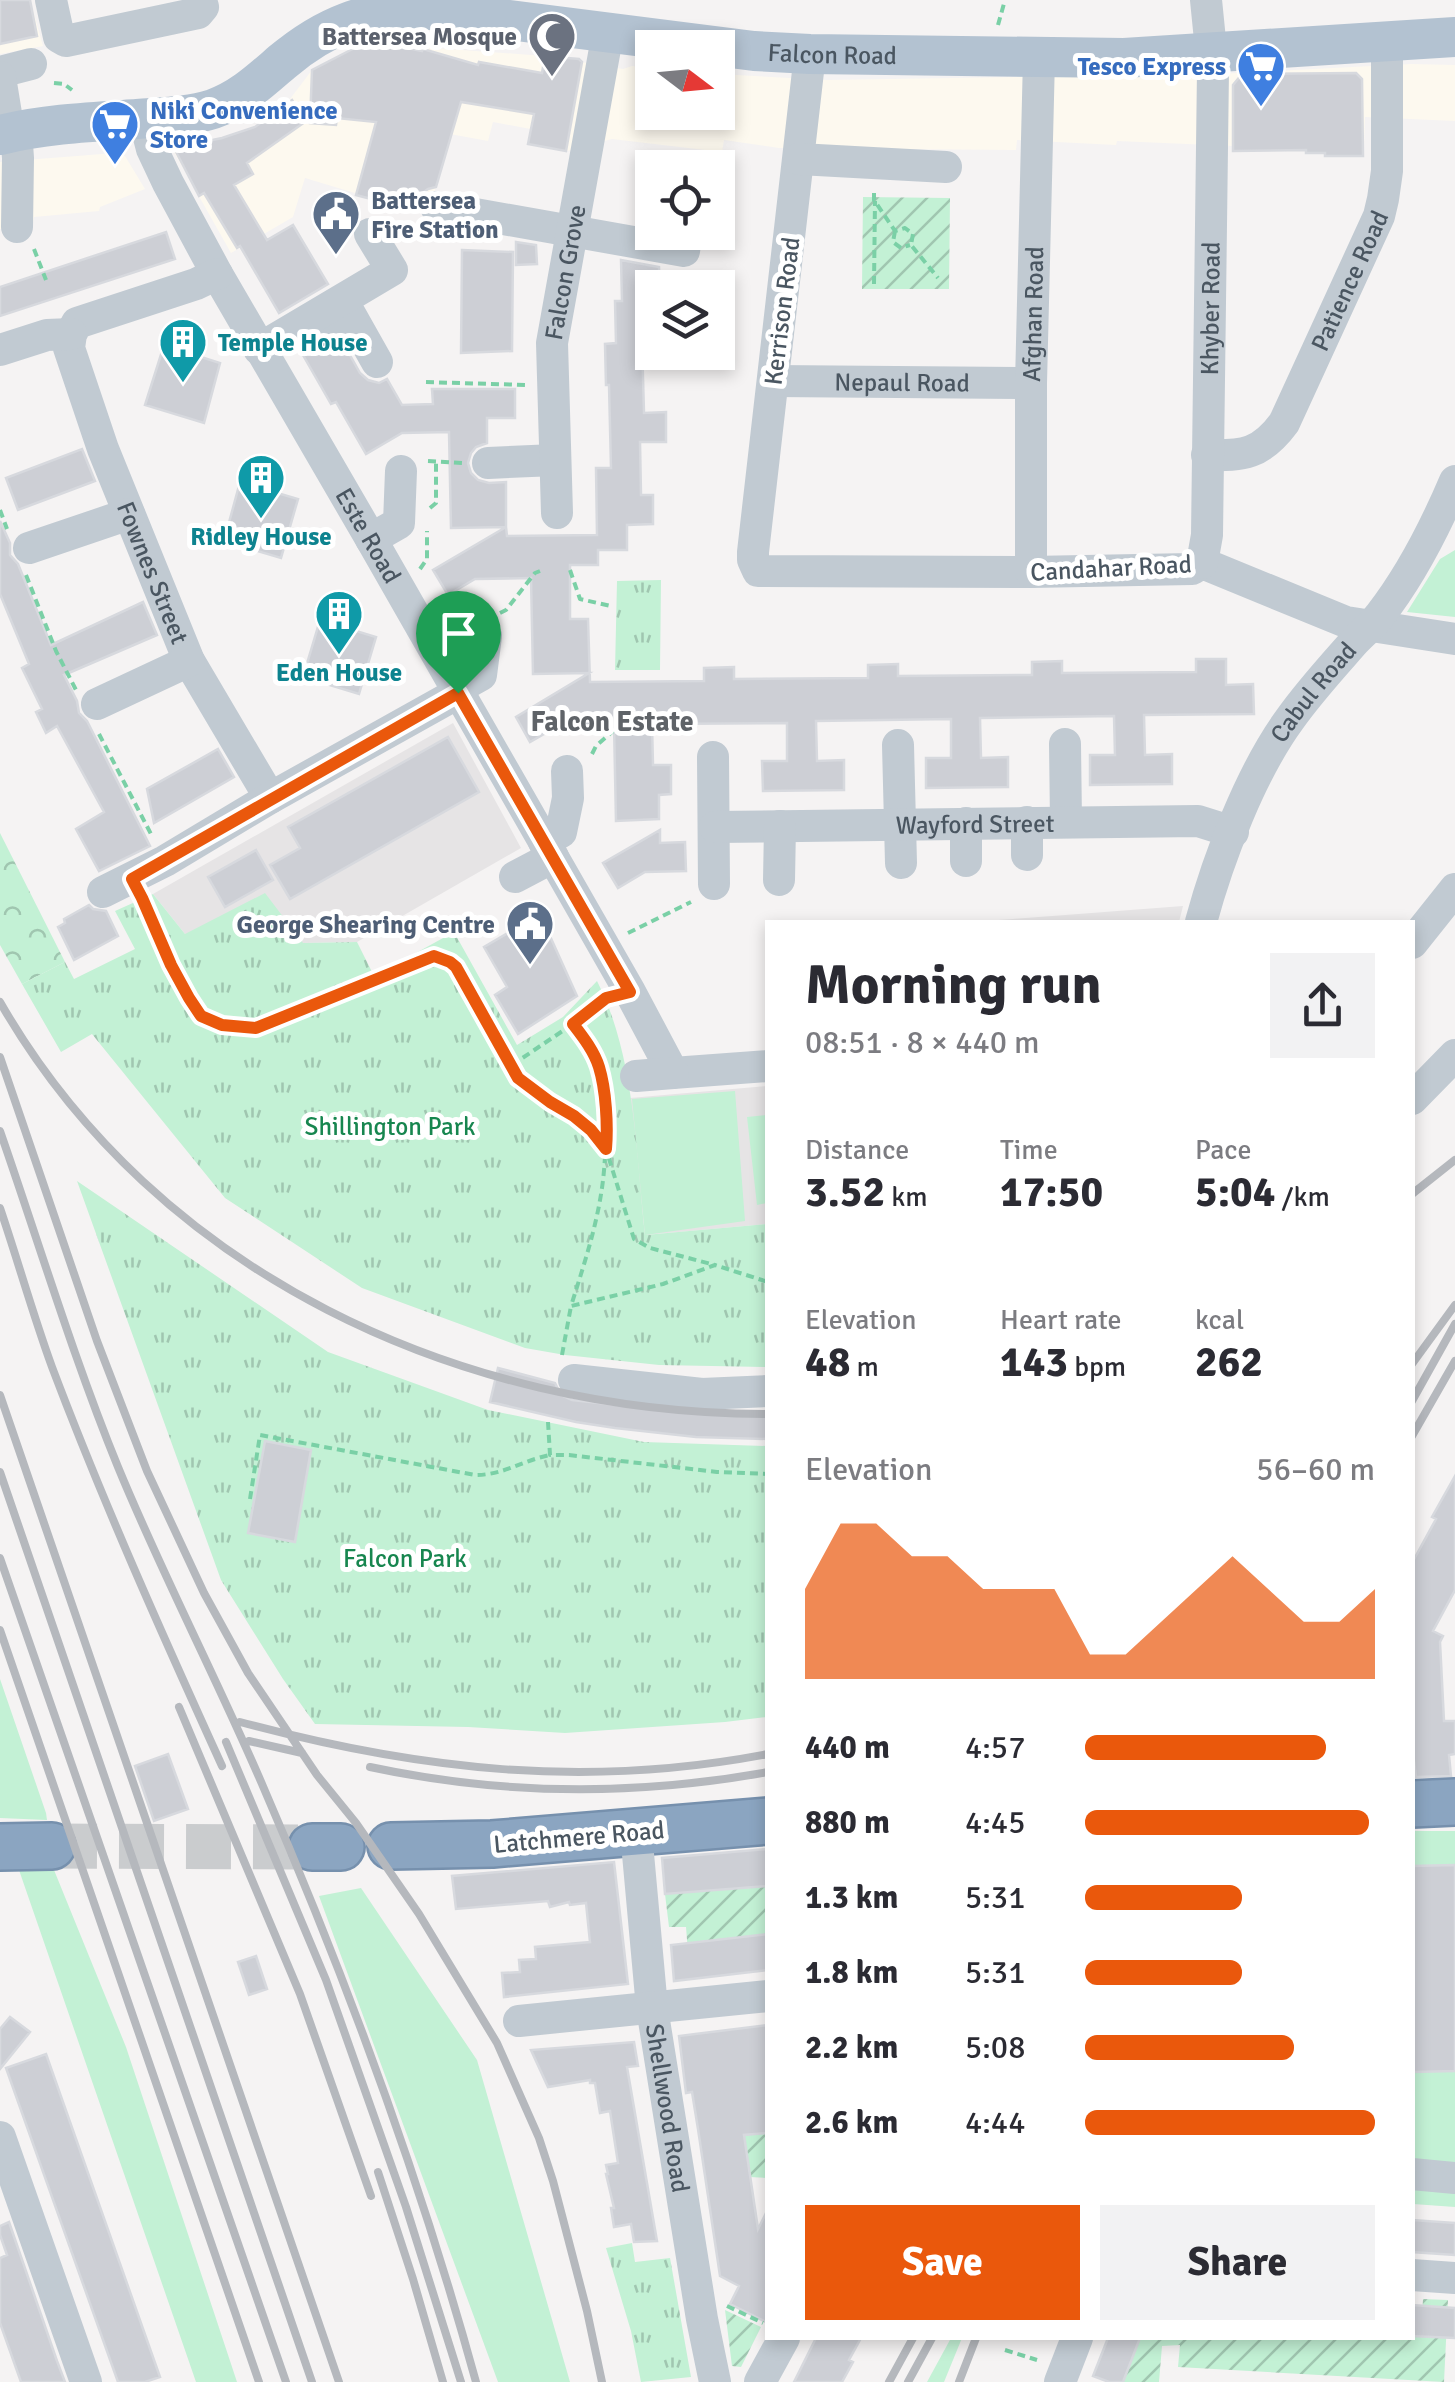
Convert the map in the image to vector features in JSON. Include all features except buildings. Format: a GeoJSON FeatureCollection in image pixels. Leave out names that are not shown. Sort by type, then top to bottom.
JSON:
{"type":"FeatureCollection","features":[{"type":"Feature","properties":{"kind":"highway"},"geometry":{"type":"LineString","coordinates":[[1415,1804],[1455,1802]]}},
{"type":"Feature","properties":{"kind":"highway","name":"Latchmere Road"},"geometry":{"type":"LineString","coordinates":[[391,1846],[492,1844],[765,1821]]}},
{"type":"Feature","properties":{"kind":"highway"},"geometry":{"type":"LineString","coordinates":[[0,1847],[52,1846]]}},
{"type":"Feature","properties":{"kind":"main road","name":"Falcon Road"},"geometry":{"type":"LineString","coordinates":[[9,133],[56,124],[182,116],[224,105],[340,24],[396,10],[489,9],[608,32],[810,54],[1124,58],[1387,41],[1451,32]]}},
{"type":"Feature","properties":{"kind":"street"},"geometry":{"type":"LineString","coordinates":[[51,0],[60,37],[66,40],[198,14],[203,7],[201,0]]}},
{"type":"Feature","properties":{"kind":"street","name":"Khyber Road"},"geometry":{"type":"LineString","coordinates":[[1202,563],[1207,535],[1212,54],[1206,0]]}},
{"type":"Feature","properties":{"kind":"street","name":"Falcon Grove"},"geometry":{"type":"LineString","coordinates":[[557,513],[552,343],[608,32]]}},
{"type":"Feature","properties":{"kind":"street","name":"Patience Road"},"geometry":{"type":"LineString","coordinates":[[1207,455],[1248,453],[1278,432],[1378,216],[1387,171],[1387,41]]}},
{"type":"Feature","properties":{"kind":"street","name":"Kerrison Road"},"geometry":{"type":"LineString","coordinates":[[755,567],[753,552],[810,54]]}},
{"type":"Feature","properties":{"kind":"street","name":"Afghan Road"},"geometry":{"type":"LineString","coordinates":[[1031,572],[1038,58]]}},
{"type":"Feature","properties":{"kind":"street"},"geometry":{"type":"LineString","coordinates":[[10,71],[9,133],[18,158],[17,227]]}},
{"type":"Feature","properties":{"kind":"street","name":"Este Road"},"geometry":{"type":"LineString","coordinates":[[144,118],[152,149],[216,274],[549,850],[673,1073]]}},
{"type":"Feature","properties":{"kind":"street"},"geometry":{"type":"LineString","coordinates":[[799,159],[946,168]]}},
{"type":"Feature","properties":{"kind":"street"},"geometry":{"type":"LineString","coordinates":[[436,207],[635,243]]}},
{"type":"Feature","properties":{"kind":"street"},"geometry":{"type":"LineString","coordinates":[[262,355],[392,270],[370,234]]}},
{"type":"Feature","properties":{"kind":"street"},"geometry":{"type":"LineString","coordinates":[[0,350],[47,335],[71,334],[77,323],[216,274]]}},
{"type":"Feature","properties":{"kind":"street"},"geometry":{"type":"LineString","coordinates":[[262,355],[350,314],[377,362]]}},
{"type":"Feature","properties":{"kind":"street","name":"Fownes Street"},"geometry":{"type":"LineString","coordinates":[[71,334],[70,348],[103,449],[189,661],[270,798]]}},
{"type":"Feature","properties":{"kind":"street","name":"Nepaul Road"},"geometry":{"type":"LineString","coordinates":[[774,381],[1031,383]]}},
{"type":"Feature","properties":{"kind":"street"},"geometry":{"type":"LineString","coordinates":[[488,463],[555,460]]}},
{"type":"Feature","properties":{"kind":"street"},"geometry":{"type":"LineString","coordinates":[[371,539],[398,523],[411,466]]}},
{"type":"Feature","properties":{"kind":"street","name":"Cabul Road"},"geometry":{"type":"LineString","coordinates":[[1202,920],[1250,790],[1290,719],[1369,628],[1410,573],[1455,481]]}},
{"type":"Feature","properties":{"kind":"street"},"geometry":{"type":"LineString","coordinates":[[19,546],[129,514]]}},
{"type":"Feature","properties":{"kind":"street","name":"Candahar Road"},"geometry":{"type":"LineString","coordinates":[[755,567],[768,572],[1031,572],[1192,569],[1202,563],[1346,622],[1455,640]]}},
{"type":"Feature","properties":{"kind":"street"},"geometry":{"type":"LineString","coordinates":[[117,886],[481,675],[490,626]]}},
{"type":"Feature","properties":{"kind":"street"},"geometry":{"type":"LineString","coordinates":[[90,710],[189,661]]}},
{"type":"Feature","properties":{"kind":"street"},"geometry":{"type":"LineString","coordinates":[[1064,744],[1081,830]]}},
{"type":"Feature","properties":{"kind":"street"},"geometry":{"type":"LineString","coordinates":[[898,745],[901,864]]}},
{"type":"Feature","properties":{"kind":"street"},"geometry":{"type":"LineString","coordinates":[[714,758],[714,884]]}},
{"type":"Feature","properties":{"kind":"street"},"geometry":{"type":"LineString","coordinates":[[515,878],[549,850],[561,832],[568,798],[567,771]]}},
{"type":"Feature","properties":{"kind":"street","name":"Wayford Street"},"geometry":{"type":"LineString","coordinates":[[715,827],[1026,822],[1081,830],[1198,820],[1233,832]]}},
{"type":"Feature","properties":{"kind":"street"},"geometry":{"type":"LineString","coordinates":[[1026,822],[1027,855]]}},
{"type":"Feature","properties":{"kind":"street"},"geometry":{"type":"LineString","coordinates":[[966,824],[966,862]]}},
{"type":"Feature","properties":{"kind":"street"},"geometry":{"type":"LineString","coordinates":[[779,880],[780,826]]}},
{"type":"Feature","properties":{"kind":"street"},"geometry":{"type":"LineString","coordinates":[[1415,939],[1455,889]]}},
{"type":"Feature","properties":{"kind":"street"},"geometry":{"type":"LineString","coordinates":[[1415,1096],[1455,1054]]}},
{"type":"Feature","properties":{"kind":"street"},"geometry":{"type":"LineString","coordinates":[[636,1076],[765,1066]]}},
{"type":"Feature","properties":{"kind":"street"},"geometry":{"type":"LineString","coordinates":[[567,1371],[702,1394],[765,1391]]}},
{"type":"Feature","properties":{"kind":"street","name":"Shellwood Road"},"geometry":{"type":"LineString","coordinates":[[636,1832],[652,2008],[716,2382]]}},
{"type":"Feature","properties":{"kind":"street"},"geometry":{"type":"LineString","coordinates":[[520,2021],[765,1996]]}},
{"type":"Feature","properties":{"kind":"street"},"geometry":{"type":"LineString","coordinates":[[2,2149],[86,2382]]}},
{"type":"Feature","properties":{"kind":"street"},"geometry":{"type":"LineString","coordinates":[[1415,2174],[1455,2178]]}},
{"type":"Feature","properties":{"kind":"street"},"geometry":{"type":"LineString","coordinates":[[1415,2276],[1455,2278]]}},
{"type":"Feature","properties":{"kind":"street"},"geometry":{"type":"LineString","coordinates":[[760,2382],[783,2340]]}},
{"type":"Feature","properties":{"kind":"street"},"geometry":{"type":"LineString","coordinates":[[1063,2375],[1076,2340]]}},
{"type":"Feature","properties":{"kind":"path"},"geometry":{"type":"LineString","coordinates":[[998,25],[1005,0]]}},
{"type":"Feature","properties":{"kind":"path"},"geometry":{"type":"LineString","coordinates":[[874,163],[874,284]]}},
{"type":"Feature","properties":{"kind":"path"},"geometry":{"type":"LineString","coordinates":[[874,201],[894,232],[893,242],[901,248],[911,245]]}},
{"type":"Feature","properties":{"kind":"path"},"geometry":{"type":"LineString","coordinates":[[894,232],[905,228],[912,234],[911,245],[938,278]]}},
{"type":"Feature","properties":{"kind":"path"},"geometry":{"type":"LineString","coordinates":[[426,382],[554,386]]}},
{"type":"Feature","properties":{"kind":"path"},"geometry":{"type":"LineString","coordinates":[[411,466],[488,463]]}},
{"type":"Feature","properties":{"kind":"path"},"geometry":{"type":"LineString","coordinates":[[0,510],[19,546],[56,651],[90,710],[154,840]]}},
{"type":"Feature","properties":{"kind":"path"},"geometry":{"type":"LineString","coordinates":[[570,570],[580,600],[610,606]]}},
{"type":"Feature","properties":{"kind":"path"},"geometry":{"type":"LineString","coordinates":[[490,626],[540,571]]}},
{"type":"Feature","properties":{"kind":"path"},"geometry":{"type":"LineString","coordinates":[[567,771],[591,756],[613,731]]}},
{"type":"Feature","properties":{"kind":"path"},"geometry":{"type":"LineString","coordinates":[[628,932],[704,895],[714,884]]}},
{"type":"Feature","properties":{"kind":"path"},"geometry":{"type":"LineString","coordinates":[[117,886],[142,898],[171,965],[201,1016],[222,1025],[256,1028],[434,956],[450,962],[518,1078],[574,1116],[606,1149],[634,1238],[650,1248],[765,1281]]}},
{"type":"Feature","properties":{"kind":"path"},"geometry":{"type":"LineString","coordinates":[[512,1065],[606,998],[630,992]]}},
{"type":"Feature","properties":{"kind":"path"},"geometry":{"type":"LineString","coordinates":[[567,1371],[571,1306],[596,1228],[604,1188],[607,1131],[599,1067],[573,1024]]}},
{"type":"Feature","properties":{"kind":"path"},"geometry":{"type":"LineString","coordinates":[[571,1306],[663,1284],[715,1264]]}},
{"type":"Feature","properties":{"kind":"path"},"geometry":{"type":"LineString","coordinates":[[548,1422],[550,1455]]}},
{"type":"Feature","properties":{"kind":"path"},"geometry":{"type":"LineString","coordinates":[[250,1499],[260,1435],[474,1475],[492,1475],[550,1455],[765,1474]]}},
{"type":"Feature","properties":{"kind":"path"},"geometry":{"type":"LineString","coordinates":[[700,2306],[730,2307],[765,2324]]}},
{"type":"Feature","properties":{"kind":"path"},"geometry":{"type":"LineString","coordinates":[[1005,2350],[1063,2375]]}},
{"type":"Feature","properties":{"kind":"shaded area"},"geometry":{"type":"Polygon","coordinates":[[[0,0],[30,0],[43,46],[0,54],[0,0]]]}},
{"type":"Feature","properties":{"kind":"shaded area"},"geometry":{"type":"Polygon","coordinates":[[[370,39],[393,45],[545,56],[623,69],[635,66],[635,130],[735,130],[735,75],[827,80],[1218,74],[1455,65],[1455,121],[1365,117],[1364,146],[1117,141],[1116,145],[1017,140],[1016,150],[779,148],[724,140],[722,150],[705,150],[612,139],[567,151],[554,148],[557,134],[493,122],[488,141],[450,134],[428,215],[305,178],[293,217],[231,253],[174,152],[177,147],[218,140],[255,127],[287,103],[312,70],[370,39]]]}},
{"type":"Feature","properties":{"kind":"shaded area"},"geometry":{"type":"Polygon","coordinates":[[[115,153],[125,156],[145,189],[100,207],[99,211],[34,217],[32,228],[0,229],[0,162],[115,153]]]}},
{"type":"Feature","properties":{"kind":"shaded area"},"geometry":{"type":"Polygon","coordinates":[[[453,723],[521,848],[357,942],[303,943],[185,934],[153,894],[453,723]]]}},
{"type":"Feature","properties":{"kind":"shaded area"},"geometry":{"type":"Polygon","coordinates":[[[1183,906],[1180,920],[998,920],[1183,906]]]}},
{"type":"Feature","properties":{"kind":"shaded area"},"geometry":{"type":"Polygon","coordinates":[[[765,1086],[765,1224],[645,1235],[630,1098],[765,1086]]]}},
{"type":"Feature","properties":{"kind":"green space"},"geometry":{"type":"Polygon","coordinates":[[[863,197],[950,198],[949,289],[862,289],[863,197]]]}},
{"type":"Feature","properties":{"kind":"green space"},"geometry":{"type":"Polygon","coordinates":[[[1455,550],[1455,617],[1407,612],[1440,559],[1455,550]]]}},
{"type":"Feature","properties":{"kind":"green space"},"geometry":{"type":"Polygon","coordinates":[[[661,580],[660,670],[615,670],[617,581],[661,580]]]}},
{"type":"Feature","properties":{"kind":"green space"},"geometry":{"type":"Polygon","coordinates":[[[0,833],[65,962],[22,984],[0,945],[0,833]]]}},
{"type":"Feature","properties":{"kind":"green space","name":"Shillington Park"},"geometry":{"type":"Polygon","coordinates":[[[265,893],[303,943],[357,942],[374,976],[454,932],[517,1045],[563,1017],[597,981],[610,1010],[627,1072],[645,1235],[765,1224],[765,1367],[659,1365],[525,1348],[362,1288],[225,1198],[92,1034],[61,1052],[22,984],[65,962],[74,979],[135,949],[115,911],[153,894],[185,934],[265,893]]]}},
{"type":"Feature","properties":{"kind":"green space"},"geometry":{"type":"Polygon","coordinates":[[[735,1091],[745,1221],[645,1235],[632,1099],[735,1091]]]}},
{"type":"Feature","properties":{"kind":"green space"},"geometry":{"type":"Polygon","coordinates":[[[765,1115],[765,1203],[757,1205],[747,1117],[765,1115]]]}},
{"type":"Feature","properties":{"kind":"green space","name":"Falcon Park"},"geometry":{"type":"Polygon","coordinates":[[[77,1181],[328,1352],[488,1410],[644,1442],[765,1446],[765,1717],[565,1733],[315,1724],[221,1580],[77,1181]]]}},
{"type":"Feature","properties":{"kind":"green space"},"geometry":{"type":"Polygon","coordinates":[[[0,1679],[46,1813],[47,1820],[0,1818],[0,1679]]]}},
{"type":"Feature","properties":{"kind":"green space"},"geometry":{"type":"Polygon","coordinates":[[[1415,1831],[1455,1831],[1455,2207],[1415,2204],[1415,1831]]]}},
{"type":"Feature","properties":{"kind":"green space"},"geometry":{"type":"Polygon","coordinates":[[[19,1870],[54,1870],[126,2047],[237,2382],[196,2382],[19,1870]]]}},
{"type":"Feature","properties":{"kind":"green space"},"geometry":{"type":"Polygon","coordinates":[[[765,1877],[765,1934],[701,1941],[688,1952],[686,1927],[669,1927],[665,1894],[716,1890],[716,1881],[731,1879],[733,1889],[751,1888],[765,1877]]]}},
{"type":"Feature","properties":{"kind":"green space"},"geometry":{"type":"Polygon","coordinates":[[[361,1888],[477,2060],[570,2382],[498,2382],[319,1896],[361,1888]]]}},
{"type":"Feature","properties":{"kind":"green space"},"geometry":{"type":"Polygon","coordinates":[[[765,2061],[765,2178],[750,2177],[731,2065],[765,2061]]]}},
{"type":"Feature","properties":{"kind":"green space"},"geometry":{"type":"Polygon","coordinates":[[[632,2243],[635,2262],[670,2258],[691,2377],[641,2382],[631,2331],[606,2248],[632,2243]]]}},
{"type":"Feature","properties":{"kind":"green space"},"geometry":{"type":"Polygon","coordinates":[[[1423,2299],[1448,2300],[1444,2382],[1178,2367],[1180,2345],[1162,2346],[1159,2382],[1123,2382],[1139,2340],[1415,2340],[1415,2336],[1421,2336],[1423,2299]]]}},
{"type":"Feature","properties":{"kind":"green space"},"geometry":{"type":"Polygon","coordinates":[[[725,2310],[761,2327],[741,2367],[732,2366],[725,2310]]]}},
{"type":"Feature","properties":{"kind":"green space"},"geometry":{"type":"Polygon","coordinates":[[[950,2340],[961,2340],[944,2382],[927,2382],[950,2340]]]}},
{"type":"Feature","properties":{"kind":"tunnel"},"geometry":{"type":"LineString","coordinates":[[52,1846],[312,1847]]}},
{"type":"Feature","properties":{"kind":"railway"},"geometry":{"type":"LineString","coordinates":[[0,1002],[65,1098],[143,1181],[231,1252],[327,1310],[431,1355],[540,1388],[653,1407],[765,1414]]}},
{"type":"Feature","properties":{"kind":"railway"},"geometry":{"type":"LineString","coordinates":[[0,1057],[97,1341],[147,1471],[204,1593],[248,1673],[419,1914],[497,2043],[539,2138],[553,2181],[602,2382]]}},
{"type":"Feature","properties":{"kind":"railway"},"geometry":{"type":"LineString","coordinates":[[0,1131],[118,1467],[262,1784],[352,2005],[431,2230],[476,2382]]}},
{"type":"Feature","properties":{"kind":"railway"},"geometry":{"type":"LineString","coordinates":[[1415,1192],[1455,1160]]}},
{"type":"Feature","properties":{"kind":"railway"},"geometry":{"type":"LineString","coordinates":[[0,1208],[71,1417],[222,1766]]}},
{"type":"Feature","properties":{"kind":"railway"},"geometry":{"type":"LineString","coordinates":[[1415,1360],[1455,1305]]}},
{"type":"Feature","properties":{"kind":"railway"},"geometry":{"type":"LineString","coordinates":[[1415,1396],[1455,1324]]}},
{"type":"Feature","properties":{"kind":"railway"},"geometry":{"type":"LineString","coordinates":[[1415,1431],[1455,1361]]}},
{"type":"Feature","properties":{"kind":"railway"},"geometry":{"type":"LineString","coordinates":[[0,1395],[339,2382]]}},
{"type":"Feature","properties":{"kind":"railway"},"geometry":{"type":"LineString","coordinates":[[0,1472],[312,2382]]}},
{"type":"Feature","properties":{"kind":"railway"},"geometry":{"type":"LineString","coordinates":[[0,1558],[286,2382]]}},
{"type":"Feature","properties":{"kind":"railway"},"geometry":{"type":"LineString","coordinates":[[0,1630],[259,2382]]}},
{"type":"Feature","properties":{"kind":"railway"},"geometry":{"type":"LineString","coordinates":[[179,1707],[300,1994],[371,2196]]}},
{"type":"Feature","properties":{"kind":"railway"},"geometry":{"type":"LineString","coordinates":[[240,1722],[372,1752],[502,1769],[634,1771],[765,1754]]}},
{"type":"Feature","properties":{"kind":"railway"},"geometry":{"type":"LineString","coordinates":[[249,1741],[302,1753]]}},
{"type":"Feature","properties":{"kind":"railway"},"geometry":{"type":"LineString","coordinates":[[226,1742],[326,1980],[406,2207],[461,2382]]}},
{"type":"Feature","properties":{"kind":"railway"},"geometry":{"type":"LineString","coordinates":[[370,1767],[469,1783],[569,1789],[669,1785],[765,1772]]}},
{"type":"Feature","properties":{"kind":"railway"},"geometry":{"type":"LineString","coordinates":[[378,2172],[443,2382]]}},
{"type":"Feature","properties":{"kind":"railway"},"geometry":{"type":"LineString","coordinates":[[889,2382],[912,2340]]}},
{"type":"Feature","properties":{"kind":"railway"},"geometry":{"type":"LineString","coordinates":[[908,2382],[931,2340]]}},
{"type":"Feature","properties":{"kind":"railway"},"geometry":{"type":"LineString","coordinates":[[959,2382],[975,2340]]}},
{"type":"Feature","properties":{"kind":"place","name":"Battersea Mosque"},"geometry":{"type":"Point","coordinates":[552,78]}},
{"type":"Feature","properties":{"kind":"place","name":"Tesco Express"},"geometry":{"type":"Point","coordinates":[1261,108]}},
{"type":"Feature","properties":{"kind":"place","name":"Niki Convenience Store"},"geometry":{"type":"Point","coordinates":[115,166]}},
{"type":"Feature","properties":{"kind":"place","name":"Battersea Fire Station"},"geometry":{"type":"Point","coordinates":[336,256]}},
{"type":"Feature","properties":{"kind":"place","name":"Temple House"},"geometry":{"type":"Point","coordinates":[183,384]}},
{"type":"Feature","properties":{"kind":"place","name":"Ridley House"},"geometry":{"type":"Point","coordinates":[261,520]}},
{"type":"Feature","properties":{"kind":"place","name":"Eden House"},"geometry":{"type":"Point","coordinates":[339,656]}},
{"type":"Feature","properties":{"kind":"place","name":"George Shearing Centre"},"geometry":{"type":"Point","coordinates":[530,966]}},
{"type":"Feature","properties":{"kind":"district","name":"Falcon Estate"},"geometry":{"type":"Point","coordinates":[612,722]}},
{"type":"Feature","properties":{"kind":"route"},"geometry":{"type":"LineString","coordinates":[[458,693],[630,992],[606,998],[573,1024],[599,1067],[606,1149],[574,1116],[518,1078],[450,962],[434,956],[256,1028],[222,1025],[201,1016],[189,998],[132,879],[458,693]]}}]}
